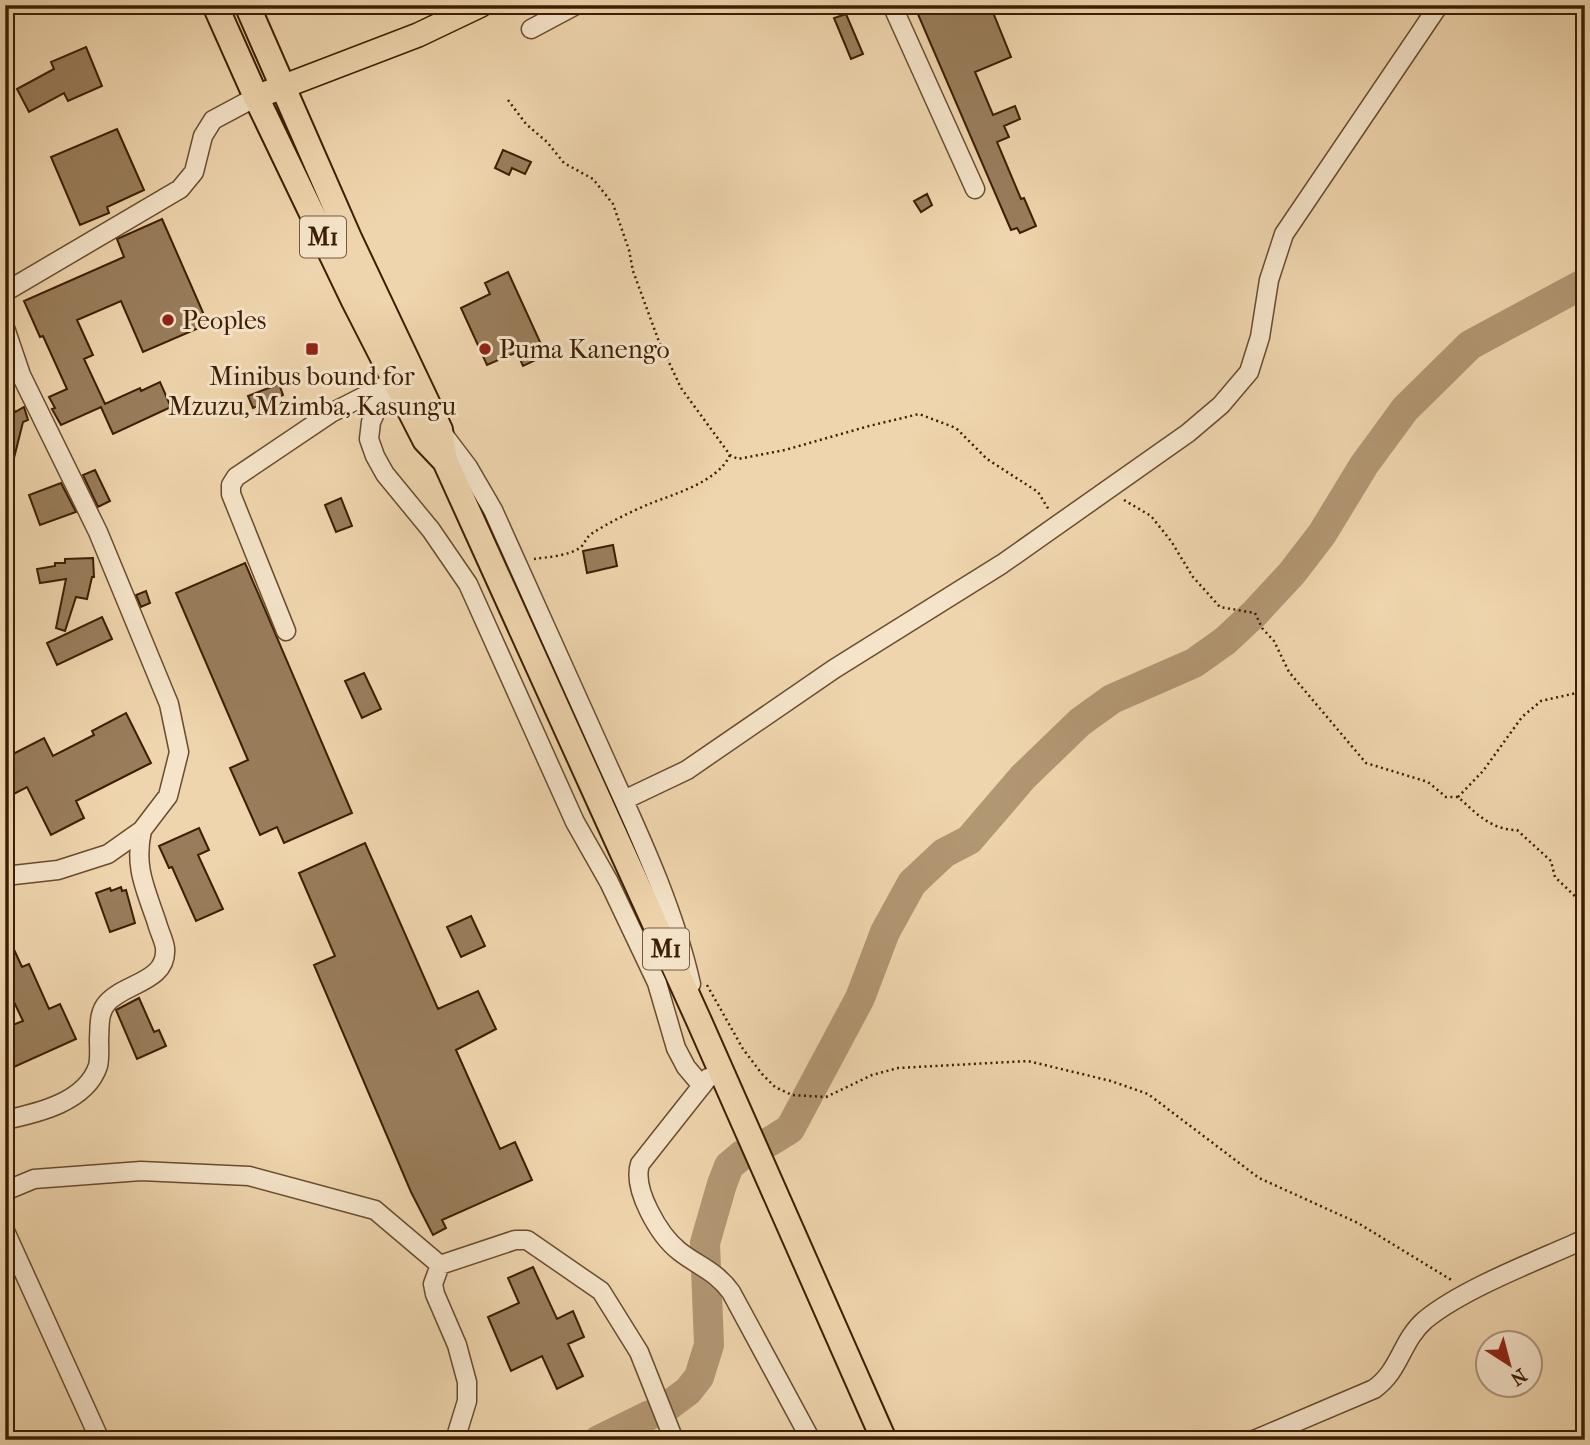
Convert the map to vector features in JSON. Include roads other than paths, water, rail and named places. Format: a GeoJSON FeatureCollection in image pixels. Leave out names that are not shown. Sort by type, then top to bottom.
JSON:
{"type":"FeatureCollection","features":[{"type":"Feature","properties":{"kind":"highway","name":"M1"},"geometry":{"type":"LineString","coordinates":[[215,5],[390,380],[425,440],[445,461]]}},
{"type":"Feature","properties":{"kind":"highway","name":"M1"},"geometry":{"type":"LineString","coordinates":[[247,5],[350,240],[440,430],[445,461],[719,1065],[884,1440]]}},
{"type":"Feature","properties":{"kind":"main road"},"geometry":{"type":"LineString","coordinates":[[256,97],[418,35],[481,5]]}},
{"type":"Feature","properties":{"kind":"street"},"geometry":{"type":"LineString","coordinates":[[531,29],[576,5]]}},
{"type":"Feature","properties":{"kind":"street"},"geometry":{"type":"LineString","coordinates":[[892,5],[975,189]]}},
{"type":"Feature","properties":{"kind":"street"},"geometry":{"type":"LineString","coordinates":[[624,800],[695,765],[834,669],[1002,565],[1188,433],[1221,405],[1249,372],[1260,337],[1269,280],[1284,234],[1439,5]]}},
{"type":"Feature","properties":{"kind":"street"},"geometry":{"type":"LineString","coordinates":[[5,292],[180,189],[194,172],[203,136],[213,120],[256,97]]}},
{"type":"Feature","properties":{"kind":"street"},"geometry":{"type":"LineString","coordinates":[[5,328],[21,375],[98,532],[169,704],[179,752],[168,796],[142,830],[107,854],[58,870],[5,876]]}},
{"type":"Feature","properties":{"kind":"street"},"geometry":{"type":"LineString","coordinates":[[286,631],[231,494],[231,485],[236,477],[331,413],[390,380]]}},
{"type":"Feature","properties":{"kind":"street"},"geometry":{"type":"LineString","coordinates":[[390,380],[371,422],[369,439],[375,456],[385,474],[431,530],[468,584],[575,822],[609,882],[657,984],[676,1048],[685,1067],[702,1086]]}},
{"type":"Feature","properties":{"kind":"street"},"geometry":{"type":"LineString","coordinates":[[440,430],[468,467],[493,510],[659,879],[681,942],[699,1021]]}},
{"type":"Feature","properties":{"kind":"street"},"geometry":{"type":"LineString","coordinates":[[5,1120],[62,1103],[84,1086],[98,1066],[100,1017],[106,1004],[118,994],[153,975],[164,962],[165,947],[139,869],[138,851],[142,830]]}},
{"type":"Feature","properties":{"kind":"street"},"geometry":{"type":"LineString","coordinates":[[719,1065],[640,1164],[637,1173],[639,1185],[645,1202],[667,1239],[722,1279],[731,1292],[811,1440]]}},
{"type":"Feature","properties":{"kind":"street"},"geometry":{"type":"LineString","coordinates":[[5,1191],[34,1179],[141,1171],[248,1176],[375,1210],[440,1265]]}},
{"type":"Feature","properties":{"kind":"street"},"geometry":{"type":"LineString","coordinates":[[5,1231],[100,1440]]}},
{"type":"Feature","properties":{"kind":"street"},"geometry":{"type":"LineString","coordinates":[[1254,1440],[1351,1399],[1386,1381],[1408,1341],[1423,1322],[1471,1292],[1585,1239]]}},
{"type":"Feature","properties":{"kind":"street"},"geometry":{"type":"LineString","coordinates":[[440,1265],[515,1240],[527,1240],[601,1291],[639,1352],[674,1440]]}},
{"type":"Feature","properties":{"kind":"street"},"geometry":{"type":"LineString","coordinates":[[440,1265],[433,1284],[435,1294],[457,1345],[467,1382],[461,1437]]}},
{"type":"Feature","properties":{"kind":"waterway"},"geometry":{"type":"LineString","coordinates":[[769,1142],[790,1129],[860,998],[885,932],[912,883],[944,853],[969,840],[1023,777],[1080,722],[1112,699],[1194,663],[1225,641],[1255,613],[1292,573],[1322,534],[1364,465],[1405,409],[1470,345],[1585,283]]}},
{"type":"Feature","properties":{"kind":"waterway"},"geometry":{"type":"LineString","coordinates":[[668,1406],[688,1391],[699,1377],[709,1345],[705,1243],[729,1166],[742,1155]]}},
{"type":"Feature","properties":{"kind":"waterway"},"geometry":{"type":"LineString","coordinates":[[599,1440],[650,1415]]}},
{"type":"Feature","properties":{"kind":"place","name":"Peoples"},"geometry":{"type":"Point","coordinates":[168,320]}},
{"type":"Feature","properties":{"kind":"place","name":"Minibus bound for Mzuzu, Mzimba, Kasungu"},"geometry":{"type":"Point","coordinates":[312,349]}},
{"type":"Feature","properties":{"kind":"place","name":"Puma Kanengo"},"geometry":{"type":"Point","coordinates":[485,349]}}]}
